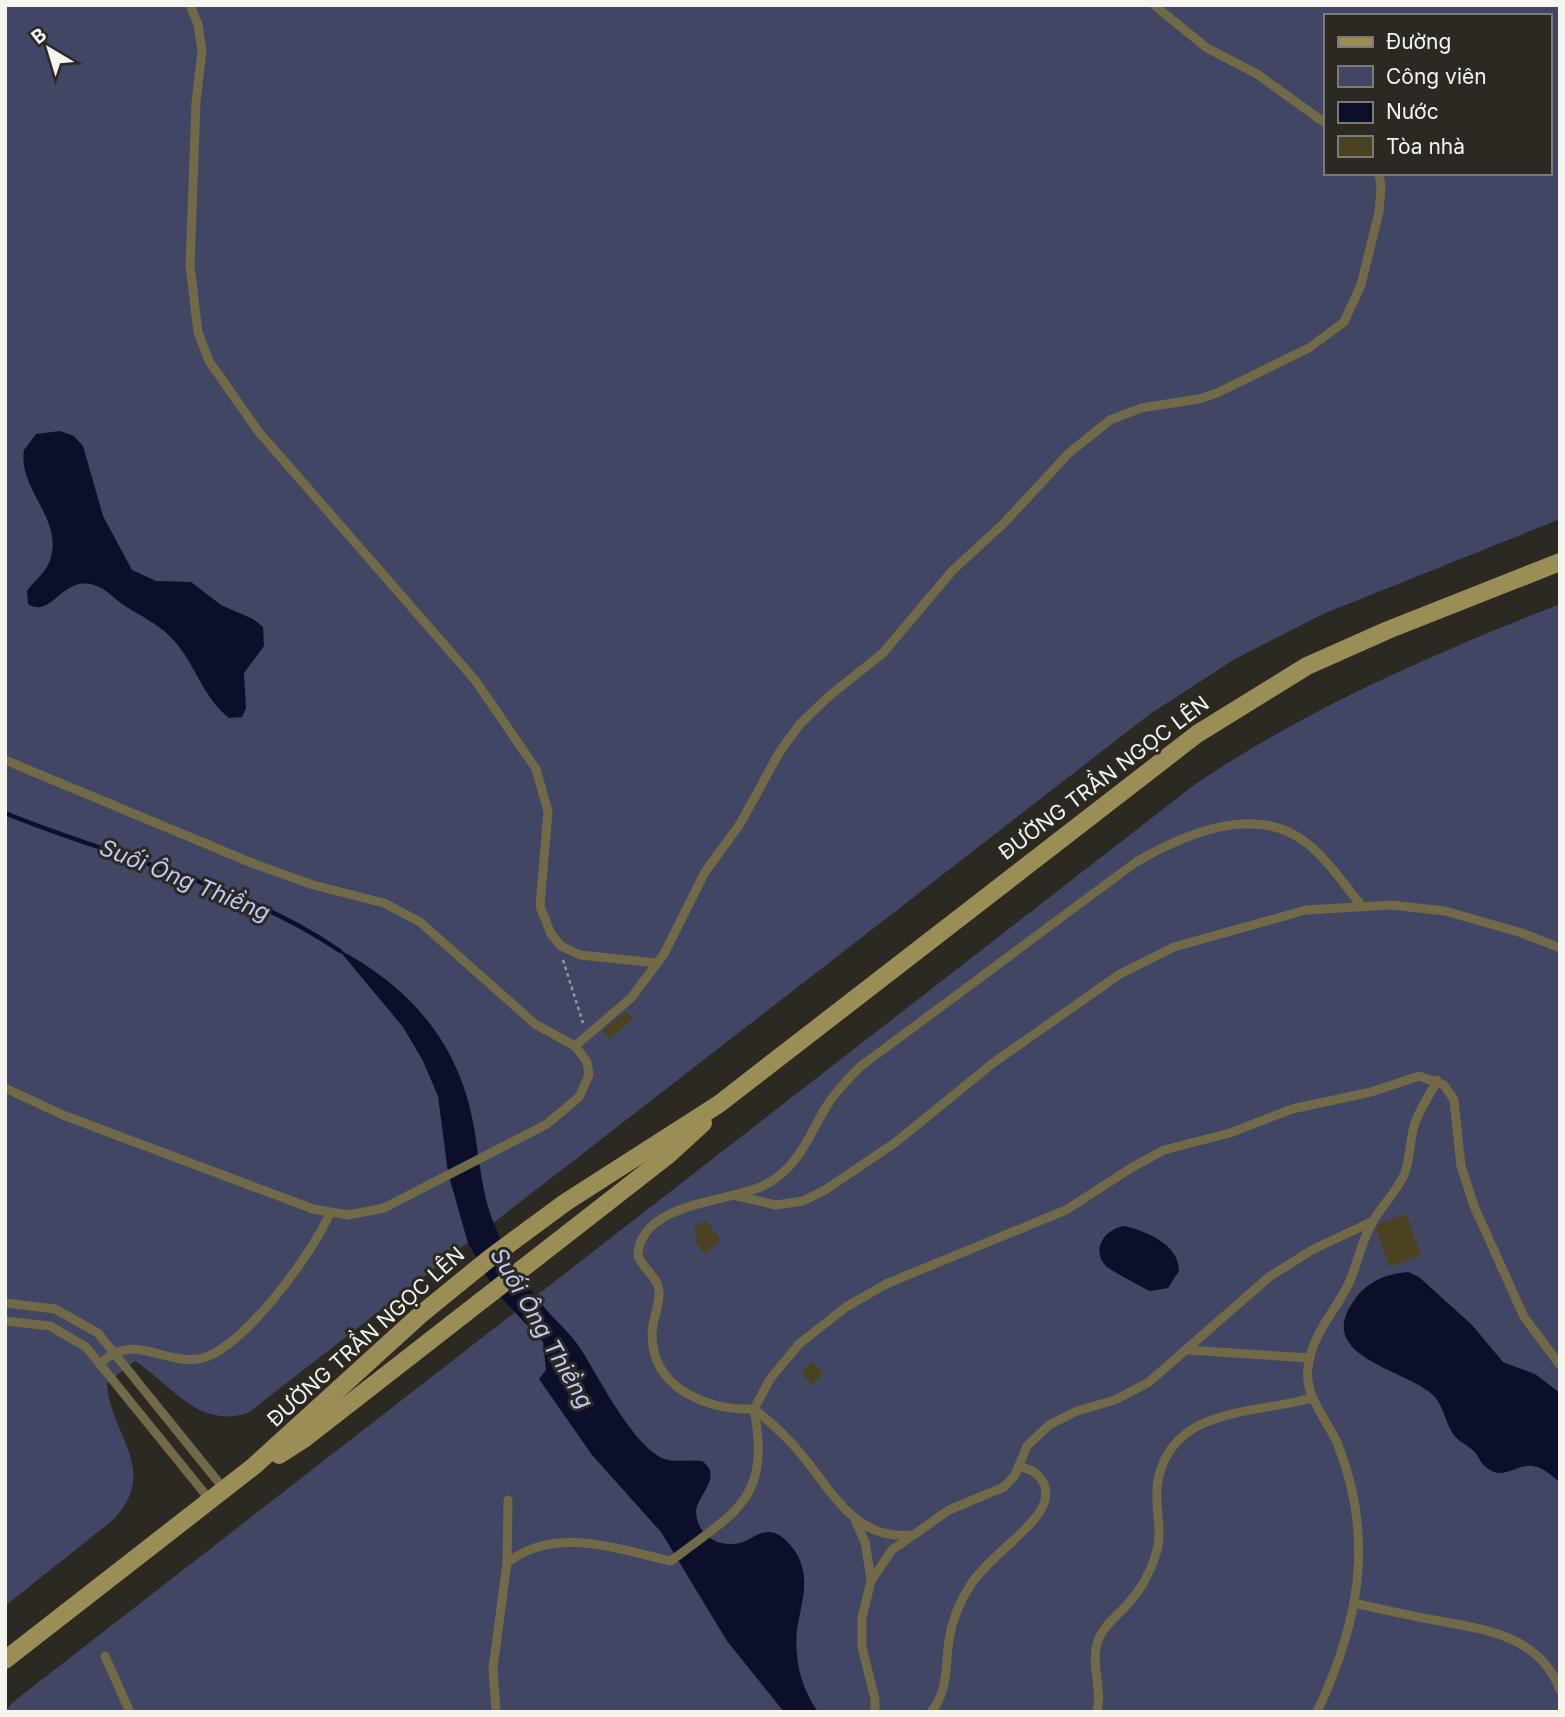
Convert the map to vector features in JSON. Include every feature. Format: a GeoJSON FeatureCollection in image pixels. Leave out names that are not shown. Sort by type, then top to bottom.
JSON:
{"type":"FeatureCollection","features":[{"type":"Feature","properties":{"kind":"street","name":"ĐƯỜNG TRẦN NGỌC LÊN"},"geometry":{"type":"LineString","coordinates":[[5,1660],[254,1466],[472,1271],[566,1202],[719,1104],[1171,752],[1248,700],[1345,648],[1560,562]]}},
{"type":"Feature","properties":{"kind":"street","name":"ĐƯỜNG TRẦN NGỌC LÊN"},"geometry":{"type":"LineString","coordinates":[[254,1466],[304,1439],[491,1294],[667,1156],[719,1104]]}},
{"type":"Feature","properties":{"kind":"lane"},"geometry":{"type":"LineString","coordinates":[[191,5],[198,24],[202,51],[196,102],[195,182],[190,237],[192,294],[202,347],[216,375],[258,431],[475,680],[536,769],[548,811],[540,906],[551,934],[561,946],[580,955],[657,963]]}},
{"type":"Feature","properties":{"kind":"lane"},"geometry":{"type":"LineString","coordinates":[[1154,5],[1207,48],[1257,74],[1324,121]]}},
{"type":"Feature","properties":{"kind":"lane"},"geometry":{"type":"LineString","coordinates":[[575,1046],[625,1003],[657,963],[676,935],[705,872],[749,810],[779,753],[800,724],[828,697],[883,653],[952,571],[1003,524],[1069,453],[1110,420],[1141,408],[1199,400],[1217,393],[1298,354],[1329,336],[1345,322],[1361,285],[1379,212],[1379,175]]}},
{"type":"Feature","properties":{"kind":"lane"},"geometry":{"type":"LineString","coordinates":[[5,760],[272,871],[397,908],[420,922],[542,1030],[575,1046],[584,1056],[589,1068],[587,1081],[579,1097],[547,1124],[372,1212],[348,1215],[330,1213],[264,1192],[63,1115],[5,1088]]}},
{"type":"Feature","properties":{"kind":"lane"},"geometry":{"type":"LineString","coordinates":[[872,1581],[865,1542],[855,1521],[794,1445],[754,1409],[709,1404],[682,1391],[666,1376],[653,1346],[658,1285],[638,1255],[645,1234],[678,1210],[696,1202],[737,1196],[766,1184],[797,1159],[835,1093],[861,1066],[1155,850],[1219,827],[1252,824],[1275,827],[1297,836],[1313,849],[1363,906]]}},
{"type":"Feature","properties":{"kind":"lane"},"geometry":{"type":"LineString","coordinates":[[737,1196],[776,1205],[803,1201],[825,1190],[896,1142],[993,1063],[1120,974],[1155,954],[1282,915],[1329,907],[1410,905],[1445,911],[1522,933],[1560,948]]}},
{"type":"Feature","properties":{"kind":"lane"},"geometry":{"type":"LineString","coordinates":[[507,1563],[527,1549],[562,1541],[671,1561],[735,1512],[753,1485],[759,1461],[754,1409],[770,1379],[791,1352],[846,1307],[907,1274],[1066,1210],[1147,1158],[1182,1145],[1230,1133],[1311,1103],[1371,1092],[1419,1076],[1437,1080],[1454,1100],[1461,1166],[1486,1236],[1524,1318],[1560,1365]]}},
{"type":"Feature","properties":{"kind":"lane"},"geometry":{"type":"LineString","coordinates":[[1317,1712],[1340,1655],[1354,1603],[1360,1553],[1357,1507],[1337,1443],[1312,1398],[1307,1379],[1310,1358],[1319,1332],[1351,1279],[1373,1221],[1404,1175],[1415,1123],[1437,1080]]}},
{"type":"Feature","properties":{"kind":"lane"},"geometry":{"type":"LineString","coordinates":[[101,1363],[115,1351],[138,1348],[188,1359],[216,1353],[261,1311],[294,1273],[313,1248],[330,1213]]}},
{"type":"Feature","properties":{"kind":"lane"},"geometry":{"type":"LineString","coordinates":[[875,1712],[875,1699],[865,1663],[861,1630],[872,1581],[884,1560],[910,1535],[949,1510],[1004,1487],[1018,1467],[1027,1446],[1049,1425],[1077,1411],[1133,1391],[1187,1350],[1269,1277],[1312,1250],[1373,1221]]}},
{"type":"Feature","properties":{"kind":"lane"},"geometry":{"type":"LineString","coordinates":[[5,1303],[39,1305],[71,1315],[98,1333],[115,1351],[217,1494]]}},
{"type":"Feature","properties":{"kind":"lane"},"geometry":{"type":"LineString","coordinates":[[5,1321],[36,1322],[63,1331],[86,1346],[217,1494]]}},
{"type":"Feature","properties":{"kind":"lane"},"geometry":{"type":"LineString","coordinates":[[1187,1350],[1310,1358]]}},
{"type":"Feature","properties":{"kind":"lane"},"geometry":{"type":"LineString","coordinates":[[1097,1712],[1097,1645],[1104,1628],[1140,1589],[1155,1558],[1160,1529],[1158,1480],[1173,1447],[1193,1428],[1217,1416],[1312,1398]]}},
{"type":"Feature","properties":{"kind":"lane"},"geometry":{"type":"LineString","coordinates":[[931,1712],[945,1686],[950,1636],[961,1601],[981,1570],[1034,1520],[1044,1503],[1043,1482],[1035,1472],[1018,1467]]}},
{"type":"Feature","properties":{"kind":"lane"},"geometry":{"type":"LineString","coordinates":[[496,1712],[494,1657],[507,1563],[508,1500]]}},
{"type":"Feature","properties":{"kind":"lane"},"geometry":{"type":"LineString","coordinates":[[855,1521],[882,1533],[910,1535]]}},
{"type":"Feature","properties":{"kind":"lane"},"geometry":{"type":"LineString","coordinates":[[1354,1603],[1469,1624],[1500,1633],[1538,1657],[1560,1690]]}},
{"type":"Feature","properties":{"kind":"lane"},"geometry":{"type":"LineString","coordinates":[[105,1656],[130,1712]]}},
{"type":"Feature","properties":{"kind":"path"},"geometry":{"type":"LineString","coordinates":[[561,946],[570,988],[588,1035]]}},
{"type":"Feature","properties":{"kind":"green space"},"geometry":{"type":"Polygon","coordinates":[[[5,5],[1560,5],[1560,519],[1323,614],[1235,659],[1150,714],[248,1413],[214,1415],[200,1410],[135,1361],[107,1383],[110,1402],[133,1468],[133,1485],[127,1502],[113,1520],[5,1606],[5,5]]]}},
{"type":"Feature","properties":{"kind":"green space"},"geometry":{"type":"Polygon","coordinates":[[[1560,604],[1560,1712],[5,1712],[13,1702],[1194,785],[1281,731],[1372,684],[1560,604]]]}},
{"type":"Feature","properties":{"kind":"water"},"geometry":{"type":"Polygon","coordinates":[[[60,431],[74,436],[83,446],[103,516],[132,570],[156,581],[191,582],[221,605],[253,619],[263,627],[264,646],[244,673],[246,708],[242,717],[229,718],[221,711],[168,634],[99,587],[83,584],[74,586],[44,606],[28,604],[27,591],[48,565],[52,535],[28,479],[24,450],[36,434],[60,431]]]}},
{"type":"Feature","properties":{"kind":"water"},"geometry":{"type":"Polygon","coordinates":[[[338,949],[387,980],[408,999],[426,1019],[456,1066],[473,1122],[487,1204],[506,1250],[534,1295],[578,1344],[630,1428],[642,1442],[665,1459],[702,1461],[708,1467],[710,1478],[696,1510],[699,1526],[716,1541],[731,1544],[762,1533],[778,1534],[795,1551],[804,1580],[797,1630],[798,1662],[807,1693],[818,1712],[784,1712],[727,1641],[661,1532],[592,1455],[539,1379],[546,1370],[543,1342],[496,1292],[468,1243],[448,1173],[438,1096],[423,1061],[403,1027],[338,949]]]}},
{"type":"Feature","properties":{"kind":"water"},"geometry":{"type":"Polygon","coordinates":[[[1125,1226],[1152,1236],[1174,1253],[1179,1271],[1168,1288],[1150,1291],[1108,1268],[1101,1259],[1102,1240],[1112,1231],[1125,1226]]]}},
{"type":"Feature","properties":{"kind":"water"},"geometry":{"type":"Polygon","coordinates":[[[1408,1272],[1419,1277],[1472,1325],[1503,1362],[1535,1374],[1560,1393],[1560,1482],[1536,1467],[1526,1466],[1504,1473],[1493,1472],[1487,1468],[1474,1451],[1453,1434],[1434,1396],[1370,1360],[1355,1349],[1346,1337],[1344,1321],[1358,1295],[1377,1280],[1408,1272]]]}},
{"type":"Feature","properties":{"kind":"building"},"geometry":{"type":"Polygon","coordinates":[[[626,1011],[633,1018],[610,1039],[603,1031],[626,1011]]]}},
{"type":"Feature","properties":{"kind":"building"},"geometry":{"type":"Polygon","coordinates":[[[1406,1214],[1421,1255],[1390,1267],[1376,1230],[1379,1224],[1406,1214]]]}},
{"type":"Feature","properties":{"kind":"building"},"geometry":{"type":"Polygon","coordinates":[[[705,1220],[721,1240],[705,1254],[694,1240],[699,1236],[693,1230],[705,1220]]]}},
{"type":"Feature","properties":{"kind":"building"},"geometry":{"type":"Polygon","coordinates":[[[812,1362],[824,1373],[812,1385],[801,1373],[812,1362]]]}},
{"type":"Feature","properties":{"kind":"waterway","name":"Suối Ông Thiềng"},"geometry":{"type":"LineString","coordinates":[[5,813],[219,889],[301,927],[340,951]]}}]}
